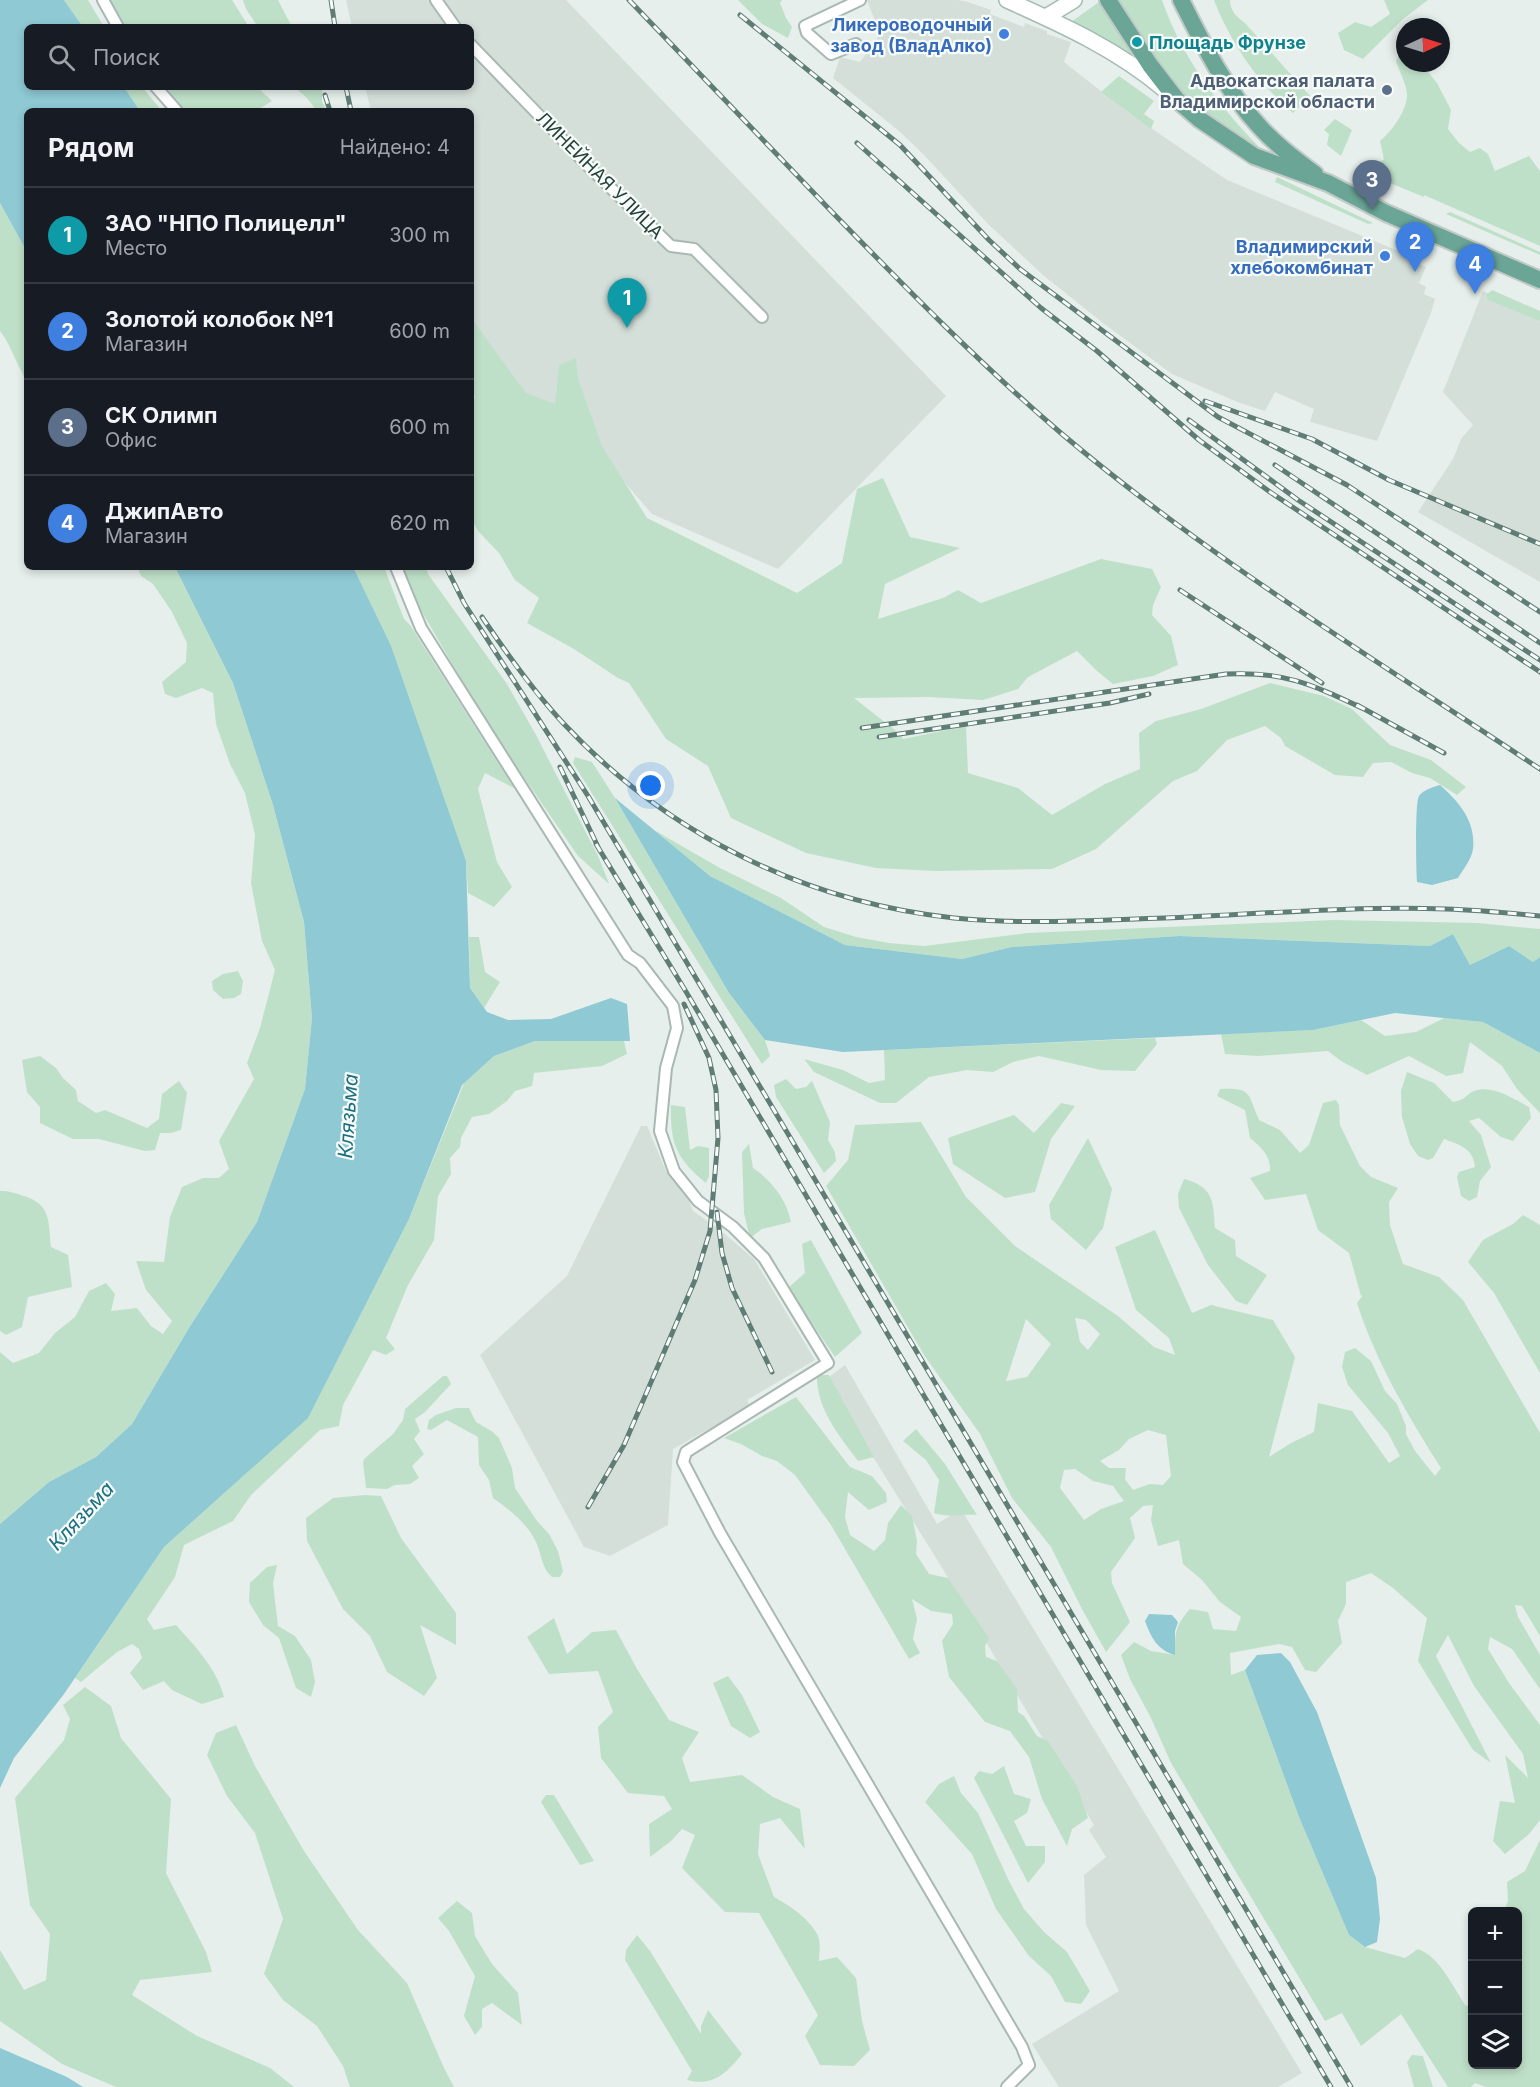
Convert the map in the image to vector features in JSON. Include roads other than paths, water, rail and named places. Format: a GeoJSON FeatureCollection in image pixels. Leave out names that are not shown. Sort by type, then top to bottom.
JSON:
{"type":"FeatureCollection","features":[{"type":"Feature","properties":{"kind":"main road"},"geometry":{"type":"LineString","coordinates":[[1007,0],[1046,17],[1109,50],[1156,82],[1199,119],[1254,156],[1328,183],[1386,213],[1540,280]]}},
{"type":"Feature","properties":{"kind":"main road"},"geometry":{"type":"LineString","coordinates":[[1046,17],[1074,0]]}},
{"type":"Feature","properties":{"kind":"main road"},"geometry":{"type":"LineString","coordinates":[[1108,0],[1150,65],[1177,100]]}},
{"type":"Feature","properties":{"kind":"main road"},"geometry":{"type":"LineString","coordinates":[[1181,0],[1209,55],[1231,90],[1259,126],[1285,152],[1328,183]]}},
{"type":"Feature","properties":{"kind":"street"},"geometry":{"type":"LineString","coordinates":[[103,0],[116,24]]}},
{"type":"Feature","properties":{"kind":"street"},"geometry":{"type":"LineString","coordinates":[[436,0],[453,24]]}},
{"type":"Feature","properties":{"kind":"street"},"geometry":{"type":"LineString","coordinates":[[856,44],[831,54],[807,33],[805,26],[860,0]]}},
{"type":"Feature","properties":{"kind":"street","name":"ЛИНЕЙНАЯ УЛИЦА"},"geometry":{"type":"LineString","coordinates":[[474,48],[589,167],[671,246],[694,249],[762,317]]}},
{"type":"Feature","properties":{"kind":"street"},"geometry":{"type":"LineString","coordinates":[[159,90],[174,108]]}},
{"type":"Feature","properties":{"kind":"street"},"geometry":{"type":"LineString","coordinates":[[397,570],[421,628],[628,955],[640,963],[673,1006],[677,1028],[666,1068],[660,1131],[674,1171],[698,1201],[734,1227],[764,1258],[828,1363],[686,1452],[683,1462],[720,1533],[1022,2046],[1029,2065],[1007,2087]]}},
{"type":"Feature","properties":{"kind":"water"},"geometry":{"type":"Polygon","coordinates":[[[0,0],[64,0],[81,24],[24,24],[24,90],[126,90],[138,108],[24,108],[24,247],[0,203],[0,0]]]}},
{"type":"Feature","properties":{"kind":"water","name":"Клязьма"},"geometry":{"type":"Polygon","coordinates":[[[176,570],[354,570],[391,646],[466,861],[470,988],[487,1012],[508,1020],[551,1019],[611,998],[627,1004],[630,1041],[535,1041],[494,1056],[462,1085],[409,1219],[308,1418],[164,1547],[64,1694],[14,1758],[0,1788],[0,1524],[49,1482],[96,1457],[132,1424],[189,1328],[257,1222],[305,1089],[312,1018],[304,922],[273,805],[233,683],[176,570]]]}},
{"type":"Feature","properties":{"kind":"water"},"geometry":{"type":"Polygon","coordinates":[[[1440,785],[1465,813],[1472,830],[1473,849],[1458,878],[1432,885],[1417,882],[1417,810],[1419,796],[1428,789],[1440,785]]]}},
{"type":"Feature","properties":{"kind":"water"},"geometry":{"type":"Polygon","coordinates":[[[615,798],[710,876],[845,945],[962,959],[1012,947],[1179,936],[1430,946],[1453,934],[1470,965],[1509,946],[1533,962],[1540,957],[1540,1053],[1483,1022],[1395,1013],[1313,1030],[843,1052],[765,1040],[729,993],[615,798]]]}},
{"type":"Feature","properties":{"kind":"water"},"geometry":{"type":"Polygon","coordinates":[[[1149,1614],[1172,1615],[1178,1622],[1175,1631],[1175,1655],[1164,1650],[1152,1637],[1145,1621],[1149,1614]]]}},
{"type":"Feature","properties":{"kind":"water"},"geometry":{"type":"Polygon","coordinates":[[[1281,1653],[1290,1662],[1317,1712],[1376,1878],[1380,1919],[1377,1942],[1365,1947],[1349,1935],[1299,1817],[1245,1670],[1257,1655],[1281,1653]]]}},
{"type":"Feature","properties":{"kind":"water"},"geometry":{"type":"Polygon","coordinates":[[[0,2048],[67,2077],[83,2087],[0,2087],[0,2048]]]}},
{"type":"Feature","properties":{"kind":"railway"},"geometry":{"type":"LineString","coordinates":[[331,0],[335,24]]}},
{"type":"Feature","properties":{"kind":"railway"},"geometry":{"type":"LineString","coordinates":[[629,0],[917,298],[973,354],[1062,434],[1119,480],[1236,567],[1540,769]]}},
{"type":"Feature","properties":{"kind":"railway"},"geometry":{"type":"LineString","coordinates":[[740,15],[900,145],[989,240],[1020,269],[1218,417],[1347,485],[1540,612]]}},
{"type":"Feature","properties":{"kind":"railway"},"geometry":{"type":"LineString","coordinates":[[347,90],[350,108]]}},
{"type":"Feature","properties":{"kind":"railway"},"geometry":{"type":"LineString","coordinates":[[325,95],[329,108]]}},
{"type":"Feature","properties":{"kind":"railway"},"geometry":{"type":"LineString","coordinates":[[857,143],[1041,308],[1097,351],[1199,440],[1270,492],[1540,672]]}},
{"type":"Feature","properties":{"kind":"railway"},"geometry":{"type":"LineString","coordinates":[[1205,401],[1312,439],[1389,480],[1540,544]]}},
{"type":"Feature","properties":{"kind":"railway"},"geometry":{"type":"LineString","coordinates":[[1189,420],[1298,500],[1540,660]]}},
{"type":"Feature","properties":{"kind":"railway"},"geometry":{"type":"LineString","coordinates":[[1275,465],[1540,643]]}},
{"type":"Feature","properties":{"kind":"railway"},"geometry":{"type":"LineString","coordinates":[[448,570],[464,603],[588,796],[1351,2087]]}},
{"type":"Feature","properties":{"kind":"railway"},"geometry":{"type":"LineString","coordinates":[[1180,590],[1322,683]]}},
{"type":"Feature","properties":{"kind":"railway"},"geometry":{"type":"LineString","coordinates":[[482,617],[521,672],[564,724],[604,763],[647,798],[693,830],[741,856],[792,879],[844,896],[898,910],[954,918],[1007,921],[1112,920],[1411,908],[1458,909],[1540,916]]}},
{"type":"Feature","properties":{"kind":"railway"},"geometry":{"type":"LineString","coordinates":[[862,728],[1226,674],[1265,675],[1298,681],[1364,709]]}},
{"type":"Feature","properties":{"kind":"railway"},"geometry":{"type":"LineString","coordinates":[[879,737],[1110,703],[1149,694]]}},
{"type":"Feature","properties":{"kind":"railway"},"geometry":{"type":"LineString","coordinates":[[1357,705],[1444,753]]}},
{"type":"Feature","properties":{"kind":"railway"},"geometry":{"type":"LineString","coordinates":[[560,767],[600,851]]}},
{"type":"Feature","properties":{"kind":"railway"},"geometry":{"type":"LineString","coordinates":[[596,844],[685,990],[1331,2087]]}},
{"type":"Feature","properties":{"kind":"railway"},"geometry":{"type":"LineString","coordinates":[[588,1507],[624,1445],[695,1280],[710,1231],[718,1138],[716,1090],[709,1058],[684,1004]]}},
{"type":"Feature","properties":{"kind":"railway"},"geometry":{"type":"LineString","coordinates":[[717,1212],[722,1253],[732,1288],[772,1372]]}},
{"type":"Feature","properties":{"kind":"place","name":"Ликероводочный завод (ВладАлко)"},"geometry":{"type":"Point","coordinates":[1004,34]}},
{"type":"Feature","properties":{"kind":"place","name":"Площадь Фрунзе"},"geometry":{"type":"Point","coordinates":[1137,42]}},
{"type":"Feature","properties":{"kind":"place","name":"Адвокатская палата Владимирской области"},"geometry":{"type":"Point","coordinates":[1387,90]}},
{"type":"Feature","properties":{"kind":"place","name":"СК Олимп"},"geometry":{"type":"Point","coordinates":[1372,210]}},
{"type":"Feature","properties":{"kind":"place","name":"Владимирский хлебокомбинат"},"geometry":{"type":"Point","coordinates":[1385,256]}},
{"type":"Feature","properties":{"kind":"place","name":"Золотой колобок №1"},"geometry":{"type":"Point","coordinates":[1415,272]}},
{"type":"Feature","properties":{"kind":"place","name":"ДжипАвто"},"geometry":{"type":"Point","coordinates":[1475,294]}},
{"type":"Feature","properties":{"kind":"place","name":"ЗАО \"НПО Полицелл\""},"geometry":{"type":"Point","coordinates":[627,328]}}]}
